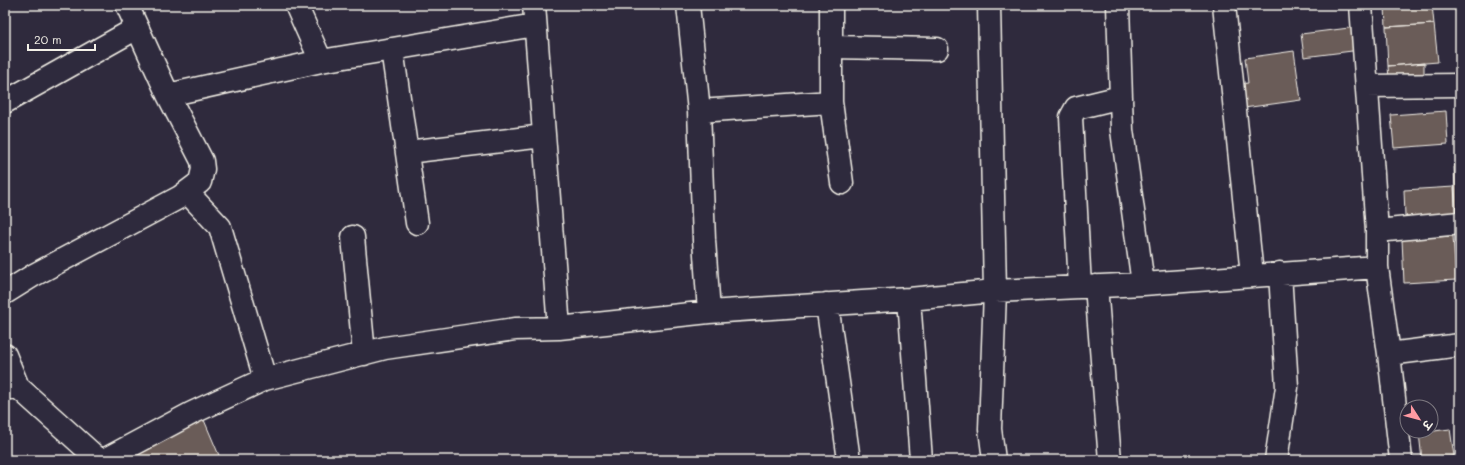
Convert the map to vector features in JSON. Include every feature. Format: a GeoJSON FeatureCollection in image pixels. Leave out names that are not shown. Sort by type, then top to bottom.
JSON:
{"type":"FeatureCollection","features":[{"type":"Feature","properties":{"kind":"street"},"geometry":{"type":"LineString","coordinates":[[5,293],[34,275],[188,192],[200,182],[202,161],[168,95],[127,5]]}},
{"type":"Feature","properties":{"kind":"street"},"geometry":{"type":"LineString","coordinates":[[296,5],[321,61]]}},
{"type":"Feature","properties":{"kind":"street"},"geometry":{"type":"LineString","coordinates":[[688,5],[699,111],[704,240],[709,312]]}},
{"type":"Feature","properties":{"kind":"street"},"geometry":{"type":"LineString","coordinates":[[832,5],[831,102],[842,183]]}},
{"type":"Feature","properties":{"kind":"street"},"geometry":{"type":"LineString","coordinates":[[988,5],[995,292],[990,429],[994,460]]}},
{"type":"Feature","properties":{"kind":"street"},"geometry":{"type":"LineString","coordinates":[[1118,5],[1122,130],[1142,284]]}},
{"type":"Feature","properties":{"kind":"street"},"geometry":{"type":"LineString","coordinates":[[1224,5],[1252,275]]}},
{"type":"Feature","properties":{"kind":"street"},"geometry":{"type":"LineString","coordinates":[[1361,5],[1377,231],[1377,267],[1390,354],[1401,460]]}},
{"type":"Feature","properties":{"kind":"street"},"geometry":{"type":"LineString","coordinates":[[168,95],[321,61],[392,49],[535,15],[559,328]]}},
{"type":"Feature","properties":{"kind":"street"},"geometry":{"type":"LineString","coordinates":[[5,102],[137,28]]}},
{"type":"Feature","properties":{"kind":"street"},"geometry":{"type":"LineString","coordinates":[[832,47],[937,49]]}},
{"type":"Feature","properties":{"kind":"street"},"geometry":{"type":"LineString","coordinates":[[392,49],[417,223]]}},
{"type":"Feature","properties":{"kind":"street"},"geometry":{"type":"LineString","coordinates":[[1367,86],[1460,85]]}},
{"type":"Feature","properties":{"kind":"street"},"geometry":{"type":"LineString","coordinates":[[1110,460],[1088,287],[1071,117],[1076,108],[1121,97]]}},
{"type":"Feature","properties":{"kind":"street"},"geometry":{"type":"LineString","coordinates":[[699,111],[831,102]]}},
{"type":"Feature","properties":{"kind":"street"},"geometry":{"type":"LineString","coordinates":[[407,152],[544,136]]}},
{"type":"Feature","properties":{"kind":"street"},"geometry":{"type":"LineString","coordinates":[[188,192],[220,227],[265,379]]}},
{"type":"Feature","properties":{"kind":"street"},"geometry":{"type":"LineString","coordinates":[[1377,231],[1460,223]]}},
{"type":"Feature","properties":{"kind":"street"},"geometry":{"type":"LineString","coordinates":[[353,237],[364,354]]}},
{"type":"Feature","properties":{"kind":"street"},"geometry":{"type":"LineString","coordinates":[[104,460],[192,413],[265,379],[385,348],[514,329],[559,328],[709,312],[1377,267]]}},
{"type":"Feature","properties":{"kind":"street"},"geometry":{"type":"LineString","coordinates":[[1276,460],[1287,387],[1280,273]]}},
{"type":"Feature","properties":{"kind":"street"},"geometry":{"type":"LineString","coordinates":[[909,299],[921,460]]}},
{"type":"Feature","properties":{"kind":"street"},"geometry":{"type":"LineString","coordinates":[[827,304],[848,460]]}},
{"type":"Feature","properties":{"kind":"street"},"geometry":{"type":"LineString","coordinates":[[1390,354],[1460,345]]}},
{"type":"Feature","properties":{"kind":"street"},"geometry":{"type":"LineString","coordinates":[[5,355],[12,388],[99,460]]}},
{"type":"Feature","properties":{"kind":"building"},"geometry":{"type":"Polygon","coordinates":[[[1432,5],[1434,24],[1386,27],[1385,6],[1432,5]]]}},
{"type":"Feature","properties":{"kind":"building"},"geometry":{"type":"Polygon","coordinates":[[[1434,24],[1438,62],[1388,66],[1386,27],[1434,24]]]}},
{"type":"Feature","properties":{"kind":"building"},"geometry":{"type":"Polygon","coordinates":[[[1357,27],[1360,50],[1304,57],[1301,34],[1357,27]]]}},
{"type":"Feature","properties":{"kind":"building"},"geometry":{"type":"Polygon","coordinates":[[[1294,51],[1301,100],[1244,108],[1240,84],[1248,83],[1245,58],[1294,51]]]}},
{"type":"Feature","properties":{"kind":"building"},"geometry":{"type":"Polygon","coordinates":[[[1424,63],[1424,77],[1389,79],[1388,66],[1424,63]]]}},
{"type":"Feature","properties":{"kind":"building"},"geometry":{"type":"Polygon","coordinates":[[[1446,111],[1448,144],[1394,148],[1391,115],[1446,111]]]}},
{"type":"Feature","properties":{"kind":"building"},"geometry":{"type":"Polygon","coordinates":[[[1454,165],[1460,165],[1460,213],[1456,214],[1454,165]]]}},
{"type":"Feature","properties":{"kind":"building"},"geometry":{"type":"Polygon","coordinates":[[[1454,187],[1456,214],[1405,216],[1404,190],[1454,187]]]}},
{"type":"Feature","properties":{"kind":"building"},"geometry":{"type":"Polygon","coordinates":[[[1453,236],[1456,280],[1404,283],[1402,239],[1453,236]]]}},
{"type":"Feature","properties":{"kind":"building"},"geometry":{"type":"Polygon","coordinates":[[[204,420],[221,460],[134,460],[132,457],[204,420]]]}},
{"type":"Feature","properties":{"kind":"building"},"geometry":{"type":"Polygon","coordinates":[[[1450,429],[1454,456],[1422,460],[1420,439],[1439,439],[1439,430],[1450,429]]]}}]}
